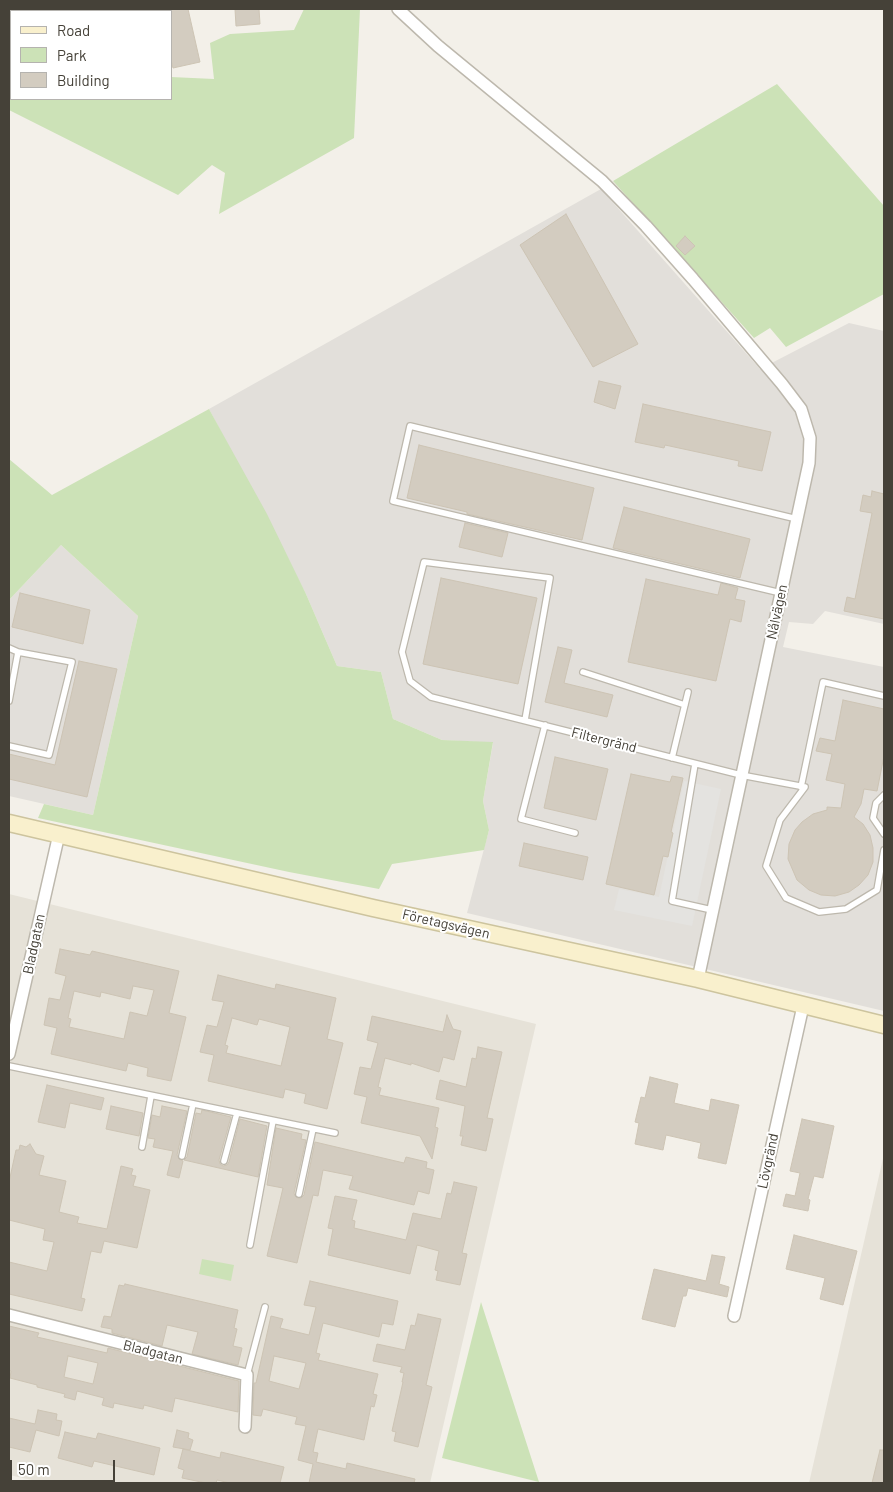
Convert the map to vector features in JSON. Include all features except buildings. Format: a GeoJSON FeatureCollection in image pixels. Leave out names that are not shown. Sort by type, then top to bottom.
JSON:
{"type":"FeatureCollection","features":[{"type":"Feature","properties":{"kind":"street","name":"Nålvägen"},"geometry":{"type":"LineString","coordinates":[[398,9],[438,46],[602,180],[693,279],[782,384],[801,409],[810,438],[809,463],[698,979]]}},
{"type":"Feature","properties":{"kind":"street","name":"Företagsvägen"},"geometry":{"type":"LineString","coordinates":[[9,822],[383,910],[698,979],[884,1026]]}},
{"type":"Feature","properties":{"kind":"street","name":"Bladgatan"},"geometry":{"type":"LineString","coordinates":[[9,1054],[59,834]]}},
{"type":"Feature","properties":{"kind":"street","name":"Lövgränd"},"geometry":{"type":"LineString","coordinates":[[734,1316],[803,1006]]}},
{"type":"Feature","properties":{"kind":"street","name":"Bladgatan"},"geometry":{"type":"LineString","coordinates":[[9,1315],[247,1375]]}},
{"type":"Feature","properties":{"kind":"street"},"geometry":{"type":"LineString","coordinates":[[245,1427],[247,1375]]}},
{"type":"Feature","properties":{"kind":"lane"},"geometry":{"type":"LineString","coordinates":[[781,593],[393,501],[410,426],[797,519]]}},
{"type":"Feature","properties":{"kind":"lane","name":"Filtergränd"},"geometry":{"type":"LineString","coordinates":[[525,720],[550,578],[424,562],[402,652],[410,681],[432,697],[741,776],[800,787]]}},
{"type":"Feature","properties":{"kind":"lane"},"geometry":{"type":"LineString","coordinates":[[9,648],[18,652],[72,662],[49,755],[9,746]]}},
{"type":"Feature","properties":{"kind":"lane"},"geometry":{"type":"LineString","coordinates":[[9,701],[18,652]]}},
{"type":"Feature","properties":{"kind":"lane"},"geometry":{"type":"LineString","coordinates":[[583,672],[685,705]]}},
{"type":"Feature","properties":{"kind":"lane"},"geometry":{"type":"LineString","coordinates":[[884,696],[823,682],[800,787],[805,787],[780,820],[766,866],[786,898],[819,912],[846,909],[877,890],[884,850]]}},
{"type":"Feature","properties":{"kind":"lane"},"geometry":{"type":"LineString","coordinates":[[672,758],[688,692]]}},
{"type":"Feature","properties":{"kind":"lane"},"geometry":{"type":"LineString","coordinates":[[545,725],[521,819],[575,833]]}},
{"type":"Feature","properties":{"kind":"lane"},"geometry":{"type":"LineString","coordinates":[[695,764],[672,901],[712,910]]}},
{"type":"Feature","properties":{"kind":"lane"},"geometry":{"type":"LineString","coordinates":[[884,795],[876,803],[873,818],[884,834]]}},
{"type":"Feature","properties":{"kind":"lane"},"geometry":{"type":"LineString","coordinates":[[9,1066],[335,1133]]}},
{"type":"Feature","properties":{"kind":"lane"},"geometry":{"type":"LineString","coordinates":[[142,1147],[151,1096]]}},
{"type":"Feature","properties":{"kind":"lane"},"geometry":{"type":"LineString","coordinates":[[182,1156],[193,1104]]}},
{"type":"Feature","properties":{"kind":"lane"},"geometry":{"type":"LineString","coordinates":[[224,1161],[237,1114]]}},
{"type":"Feature","properties":{"kind":"lane"},"geometry":{"type":"LineString","coordinates":[[250,1245],[273,1121]]}},
{"type":"Feature","properties":{"kind":"lane"},"geometry":{"type":"LineString","coordinates":[[299,1194],[314,1130]]}},
{"type":"Feature","properties":{"kind":"lane"},"geometry":{"type":"LineString","coordinates":[[247,1375],[265,1307]]}},
{"type":"Feature","properties":{"kind":"shaded area"},"geometry":{"type":"Polygon","coordinates":[[[601,189],[760,369],[849,323],[884,331],[884,624],[825,611],[813,624],[789,622],[783,647],[884,667],[884,1011],[467,913],[489,830],[483,801],[493,743],[442,740],[393,719],[381,672],[337,666],[306,594],[209,409],[601,189]]]}},
{"type":"Feature","properties":{"kind":"shaded area"},"geometry":{"type":"Polygon","coordinates":[[[61,545],[138,616],[93,815],[9,796],[9,600],[61,545]]]}},
{"type":"Feature","properties":{"kind":"shaded area"},"geometry":{"type":"Polygon","coordinates":[[[684,781],[721,789],[692,926],[614,910],[619,889],[659,897],[684,781]]]}},
{"type":"Feature","properties":{"kind":"shaded area"},"geometry":{"type":"Polygon","coordinates":[[[9,894],[536,1024],[430,1483],[46,1483],[9,1475],[9,894]]]}},
{"type":"Feature","properties":{"kind":"shaded area"},"geometry":{"type":"Polygon","coordinates":[[[884,1154],[884,1483],[809,1483],[884,1154]]]}},
{"type":"Feature","properties":{"kind":"green space"},"geometry":{"type":"Polygon","coordinates":[[[9,9],[143,9],[10,10],[10,100],[172,100],[172,77],[214,79],[210,43],[230,34],[294,30],[304,9],[360,9],[354,138],[219,214],[225,173],[212,165],[178,195],[9,110],[9,9]]]}},
{"type":"Feature","properties":{"kind":"green space"},"geometry":{"type":"Polygon","coordinates":[[[777,84],[884,206],[884,294],[786,347],[770,328],[754,338],[613,181],[777,84]]]}},
{"type":"Feature","properties":{"kind":"green space"},"geometry":{"type":"Polygon","coordinates":[[[209,409],[267,514],[306,594],[337,666],[381,672],[393,719],[442,740],[493,742],[483,801],[489,830],[484,850],[392,864],[379,889],[289,872],[38,818],[44,804],[93,815],[138,616],[61,545],[9,600],[9,459],[52,495],[209,409]]]}},
{"type":"Feature","properties":{"kind":"green space"},"geometry":{"type":"Polygon","coordinates":[[[202,1259],[234,1265],[231,1281],[199,1274],[202,1259]]]}},
{"type":"Feature","properties":{"kind":"green space"},"geometry":{"type":"Polygon","coordinates":[[[481,1302],[539,1482],[442,1458],[481,1302]]]}}]}
